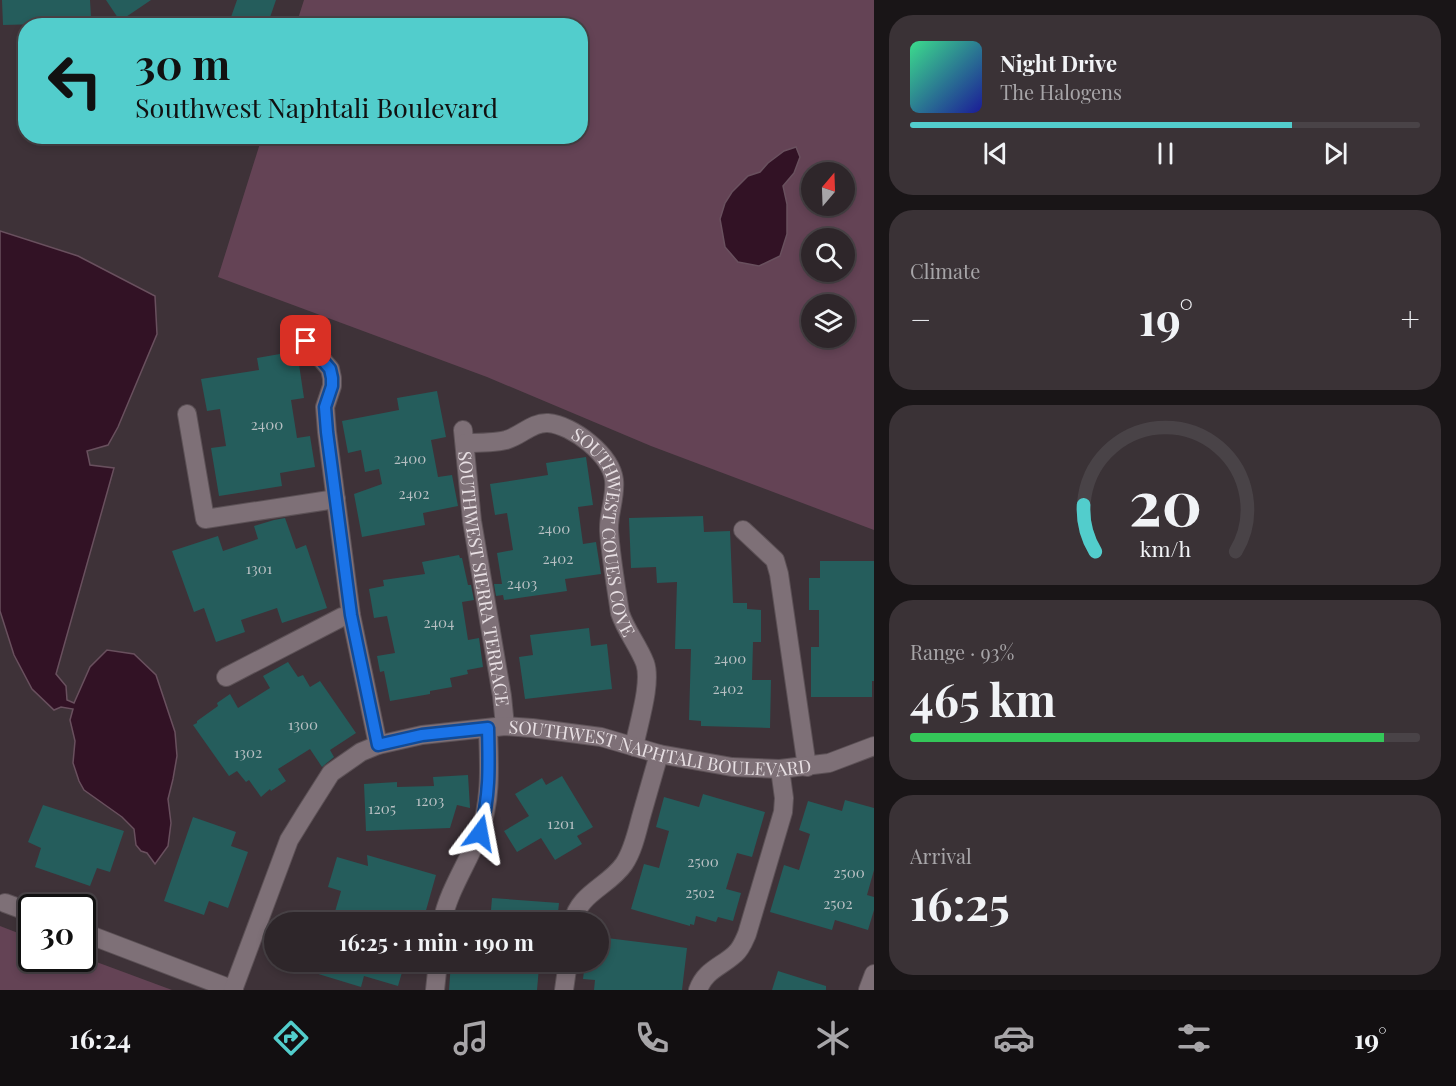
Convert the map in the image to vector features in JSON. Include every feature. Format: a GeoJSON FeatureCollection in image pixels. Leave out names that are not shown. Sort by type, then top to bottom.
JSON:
{"type":"FeatureCollection","features":[{"type":"Feature","properties":{"kind":"street"},"geometry":{"type":"LineString","coordinates":[[306,341],[330,369],[332,378],[332,386],[325,407],[327,432],[351,615],[378,745]]}},
{"type":"Feature","properties":{"kind":"street"},"geometry":{"type":"LineString","coordinates":[[187,414],[205,519],[336,498]]}},
{"type":"Feature","properties":{"kind":"street","name":"SOUTHWEST COUES COVE"},"geometry":{"type":"LineString","coordinates":[[464,436],[494,442],[519,435],[534,425],[548,423],[581,436],[608,464],[614,482],[609,529],[620,613],[623,624],[642,655],[646,667],[647,687],[634,747]]}},
{"type":"Feature","properties":{"kind":"street","name":"SOUTHWEST SIERRA TERRACE"},"geometry":{"type":"LineString","coordinates":[[444,912],[453,888],[480,833],[488,798],[489,772],[502,696],[472,521],[464,436]]}},
{"type":"Feature","properties":{"kind":"street"},"geometry":{"type":"LineString","coordinates":[[743,530],[775,561],[779,574],[807,767]]}},
{"type":"Feature","properties":{"kind":"street"},"geometry":{"type":"LineString","coordinates":[[226,677],[342,617],[351,615]]}},
{"type":"Feature","properties":{"kind":"street","name":"SOUTHWEST NAPHTALI BOULEVARD"},"geometry":{"type":"LineString","coordinates":[[234,990],[290,840],[331,773],[361,752],[378,745],[422,735],[496,727],[532,728],[601,737],[659,754],[732,767],[780,769],[829,763],[874,746]]}},
{"type":"Feature","properties":{"kind":"street"},"geometry":{"type":"LineString","coordinates":[[576,912],[585,899],[617,873],[624,864],[635,838],[659,754]]}},
{"type":"Feature","properties":{"kind":"street"},"geometry":{"type":"LineString","coordinates":[[698,990],[701,981],[709,972],[736,954],[747,934],[783,812],[784,798],[780,769]]}},
{"type":"Feature","properties":{"kind":"street"},"geometry":{"type":"LineString","coordinates":[[5,903],[18,908]]}},
{"type":"Feature","properties":{"kind":"street"},"geometry":{"type":"LineString","coordinates":[[96,937],[234,990]]}},
{"type":"Feature","properties":{"kind":"street"},"geometry":{"type":"LineString","coordinates":[[435,990],[437,972]]}},
{"type":"Feature","properties":{"kind":"street"},"geometry":{"type":"LineString","coordinates":[[564,990],[567,972]]}},
{"type":"Feature","properties":{"kind":"street"},"geometry":{"type":"LineString","coordinates":[[868,990],[874,975]]}},
{"type":"Feature","properties":{"kind":"shaded area"},"geometry":{"type":"Polygon","coordinates":[[[304,0],[874,0],[874,530],[651,446],[487,377],[218,277],[260,144],[588,144],[588,18],[298,18],[304,0]]]}},
{"type":"Feature","properties":{"kind":"shaded area"},"geometry":{"type":"Polygon","coordinates":[[[796,147],[800,157],[794,173],[783,186],[787,204],[787,234],[780,256],[759,266],[738,262],[725,247],[720,219],[725,203],[732,192],[748,176],[760,172],[784,151],[796,147]]]}},
{"type":"Feature","properties":{"kind":"shaded area"},"geometry":{"type":"Polygon","coordinates":[[[0,231],[78,256],[155,296],[157,334],[118,427],[108,445],[87,451],[90,465],[114,468],[56,674],[66,686],[67,700],[74,703],[90,667],[107,650],[134,654],[156,675],[175,732],[177,756],[168,799],[171,823],[168,846],[155,864],[147,853],[141,851],[136,845],[134,829],[122,817],[84,790],[73,763],[75,741],[70,720],[73,709],[61,707],[54,710],[32,689],[14,655],[0,611],[0,231]]]}},
{"type":"Feature","properties":{"kind":"shaded area"},"geometry":{"type":"Polygon","coordinates":[[[0,926],[18,933],[18,972],[96,972],[96,962],[172,990],[0,990],[0,926]]]}},
{"type":"Feature","properties":{"kind":"building"},"geometry":{"type":"Polygon","coordinates":[[[2,0],[90,0],[91,17],[18,18],[18,25],[3,25],[2,0]]]}},
{"type":"Feature","properties":{"kind":"building"},"geometry":{"type":"Polygon","coordinates":[[[106,0],[151,0],[124,18],[118,18],[106,0]]]}},
{"type":"Feature","properties":{"kind":"building"},"geometry":{"type":"Polygon","coordinates":[[[237,0],[276,0],[270,18],[231,18],[237,0]]]}},
{"type":"Feature","properties":{"kind":"building"},"geometry":{"type":"Polygon","coordinates":[[[297,351],[304,398],[291,400],[297,438],[310,436],[315,467],[280,473],[282,486],[219,496],[211,448],[226,446],[220,409],[207,411],[201,379],[259,370],[257,358],[297,351]]]}},
{"type":"Feature","properties":{"kind":"building"},"geometry":{"type":"Polygon","coordinates":[[[437,391],[446,437],[431,440],[438,477],[452,475],[458,506],[423,513],[425,525],[362,537],[354,494],[382,484],[379,469],[365,472],[361,450],[348,453],[342,421],[399,410],[397,398],[437,391]]]}},
{"type":"Feature","properties":{"kind":"building"},"geometry":{"type":"Polygon","coordinates":[[[586,457],[593,505],[578,507],[583,544],[596,542],[601,574],[565,579],[567,591],[504,600],[503,595],[496,596],[494,584],[502,584],[497,553],[513,550],[507,513],[495,515],[490,484],[548,475],[546,463],[586,457]]]}},
{"type":"Feature","properties":{"kind":"building"},"geometry":{"type":"Polygon","coordinates":[[[703,516],[704,532],[730,531],[733,603],[747,603],[747,609],[761,610],[761,642],[753,642],[752,680],[771,680],[770,728],[701,726],[701,721],[689,720],[691,649],[675,649],[677,582],[657,583],[656,567],[631,568],[629,518],[703,516]]]}},
{"type":"Feature","properties":{"kind":"building"},"geometry":{"type":"Polygon","coordinates":[[[285,518],[296,549],[306,545],[327,608],[282,623],[277,608],[241,620],[245,632],[216,642],[204,608],[194,612],[172,551],[218,536],[223,551],[258,539],[254,526],[285,518]]]}},
{"type":"Feature","properties":{"kind":"building"},"geometry":{"type":"Polygon","coordinates":[[[459,555],[462,558],[468,585],[471,585],[474,600],[462,602],[468,640],[479,638],[483,667],[467,670],[468,674],[450,678],[452,687],[430,691],[430,694],[390,701],[384,671],[380,672],[377,656],[395,653],[387,616],[374,618],[369,589],[384,586],[383,580],[425,574],[422,562],[459,555]]]}},
{"type":"Feature","properties":{"kind":"building"},"geometry":{"type":"Polygon","coordinates":[[[820,561],[874,561],[872,697],[811,697],[811,647],[819,647],[819,610],[809,610],[809,578],[820,578],[820,561]]]}},
{"type":"Feature","properties":{"kind":"building"},"geometry":{"type":"Polygon","coordinates":[[[589,628],[591,646],[607,644],[612,689],[525,699],[519,657],[533,655],[530,635],[589,628]]]}},
{"type":"Feature","properties":{"kind":"building"},"geometry":{"type":"Polygon","coordinates":[[[288,662],[298,677],[303,675],[310,687],[320,681],[356,733],[330,750],[334,757],[322,767],[310,749],[278,769],[286,781],[271,791],[270,789],[261,797],[249,780],[246,782],[237,771],[229,776],[193,725],[230,694],[238,708],[270,688],[263,676],[288,662]]]}},
{"type":"Feature","properties":{"kind":"building"},"geometry":{"type":"Polygon","coordinates":[[[468,775],[470,808],[457,805],[450,828],[366,831],[364,784],[397,782],[397,787],[434,786],[433,777],[468,775]]]}},
{"type":"Feature","properties":{"kind":"building"},"geometry":{"type":"Polygon","coordinates":[[[562,776],[593,827],[577,836],[582,844],[555,860],[541,838],[517,852],[504,831],[529,816],[515,794],[542,778],[546,785],[562,776]]]}},
{"type":"Feature","properties":{"kind":"building"},"geometry":{"type":"Polygon","coordinates":[[[703,794],[765,812],[752,857],[737,853],[726,889],[741,893],[733,921],[718,917],[716,922],[696,916],[694,925],[690,924],[690,926],[631,909],[644,864],[659,868],[669,831],[656,827],[664,797],[699,807],[703,794]]]}},
{"type":"Feature","properties":{"kind":"building"},"geometry":{"type":"Polygon","coordinates":[[[845,800],[874,808],[874,870],[867,895],[874,897],[874,910],[868,930],[835,920],[832,930],[770,912],[784,865],[799,870],[810,834],[799,830],[808,801],[842,811],[845,800]]]}},
{"type":"Feature","properties":{"kind":"building"},"geometry":{"type":"Polygon","coordinates":[[[43,805],[124,831],[110,872],[97,868],[90,886],[35,867],[41,848],[28,842],[43,805]]]}},
{"type":"Feature","properties":{"kind":"building"},"geometry":{"type":"Polygon","coordinates":[[[193,817],[236,832],[231,846],[248,852],[228,908],[209,901],[204,915],[164,901],[193,817]]]}},
{"type":"Feature","properties":{"kind":"building"},"geometry":{"type":"Polygon","coordinates":[[[367,855],[436,875],[426,912],[335,912],[341,891],[328,887],[337,857],[368,866],[367,855]]]}},
{"type":"Feature","properties":{"kind":"building"},"geometry":{"type":"Polygon","coordinates":[[[492,898],[559,903],[558,912],[491,912],[492,898]]]}},
{"type":"Feature","properties":{"kind":"building"},"geometry":{"type":"Polygon","coordinates":[[[609,938],[687,948],[682,990],[594,990],[595,980],[583,979],[584,972],[609,972],[609,938]]]}},
{"type":"Feature","properties":{"kind":"building"},"geometry":{"type":"Polygon","coordinates":[[[778,971],[826,986],[826,990],[772,990],[778,971]]]}},
{"type":"Feature","properties":{"kind":"building"},"geometry":{"type":"Polygon","coordinates":[[[312,972],[402,972],[398,986],[364,976],[361,987],[312,972]]]}},
{"type":"Feature","properties":{"kind":"building"},"geometry":{"type":"Polygon","coordinates":[[[450,972],[539,972],[537,990],[449,990],[450,972]]]}},
{"type":"Feature","properties":{"kind":"route"},"geometry":{"type":"LineString","coordinates":[[306,341],[330,369],[332,378],[332,386],[325,407],[327,432],[351,615],[378,745],[422,735],[488,728],[488,798],[480,833]]}}]}
